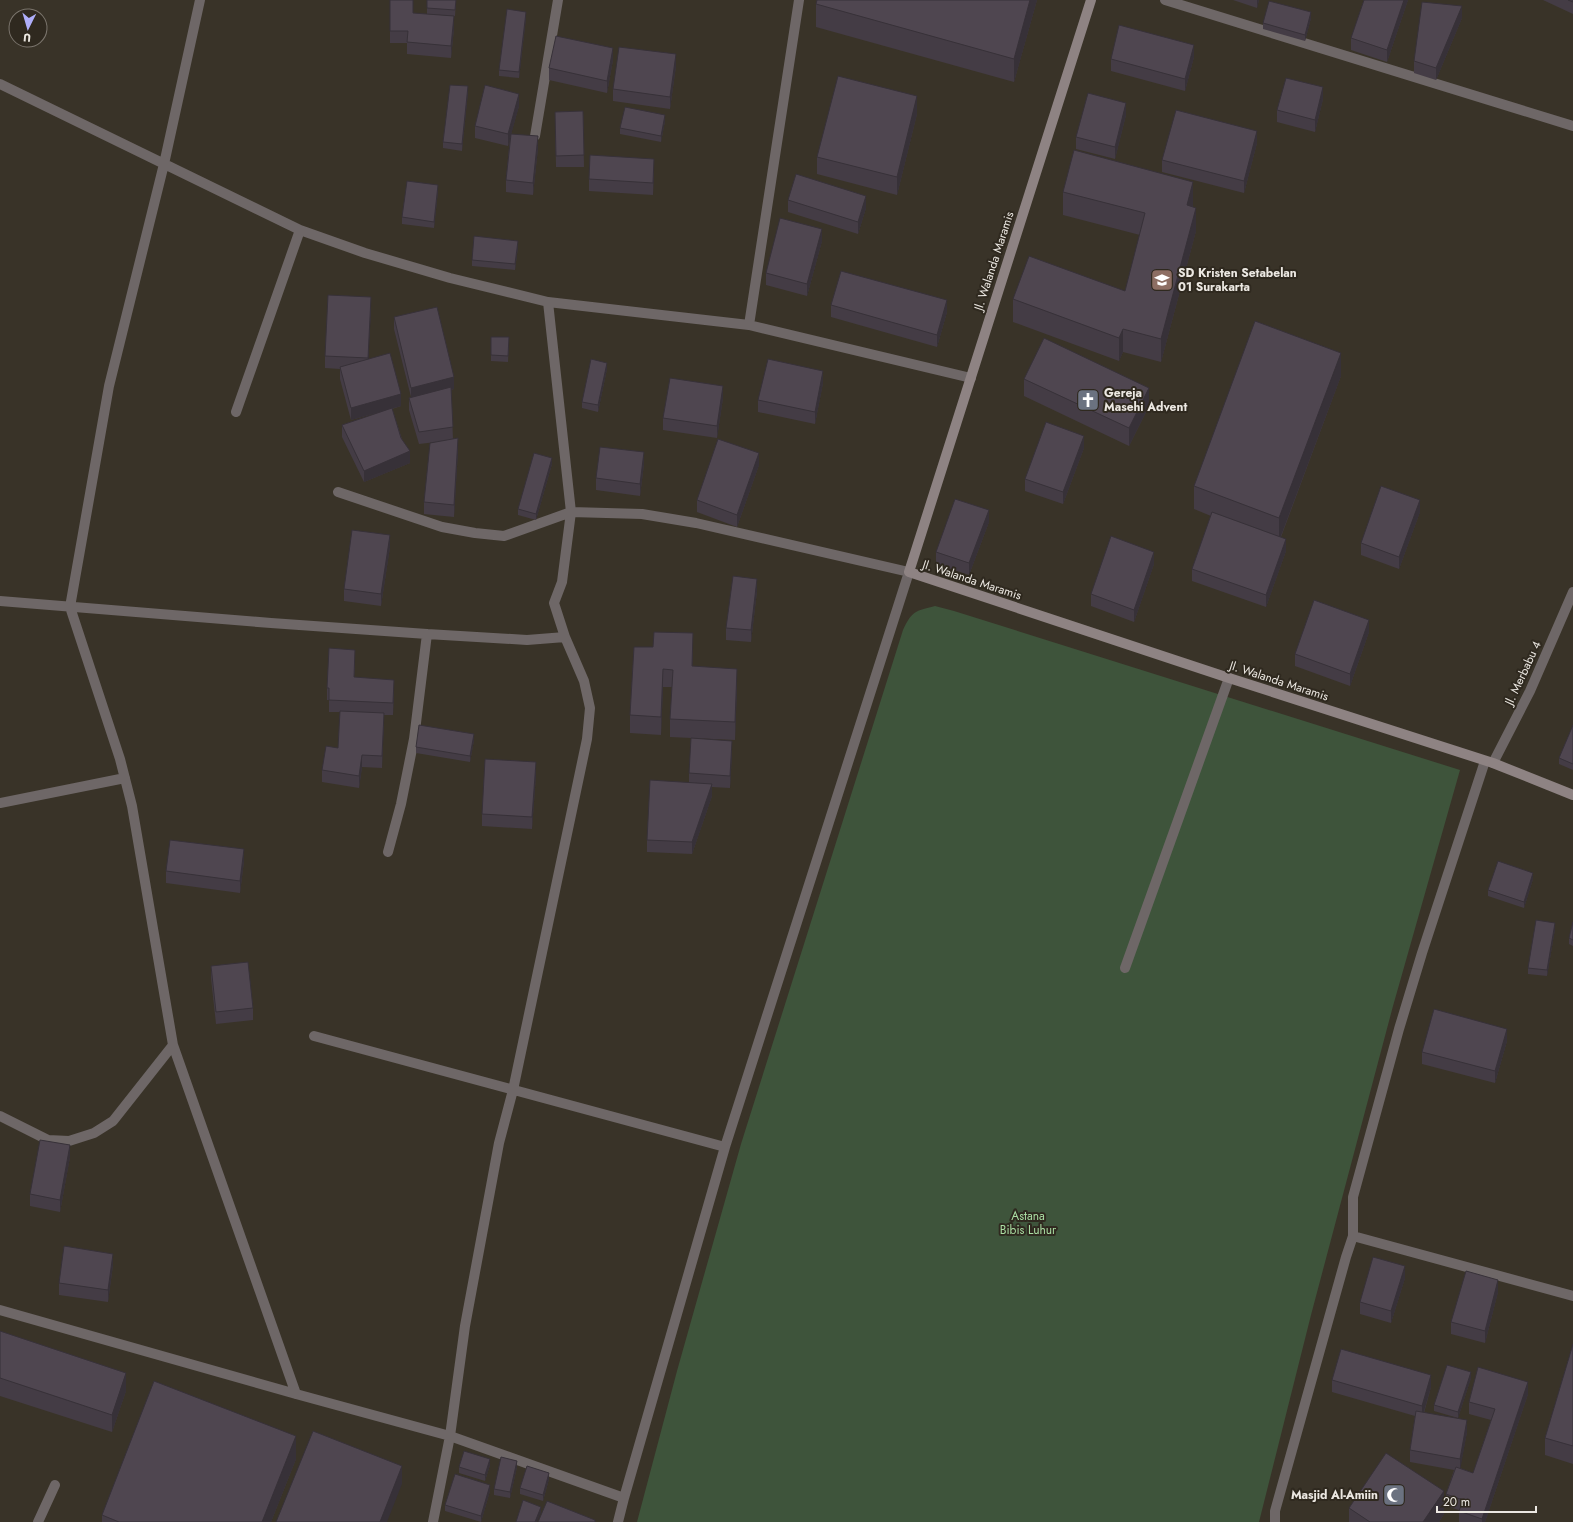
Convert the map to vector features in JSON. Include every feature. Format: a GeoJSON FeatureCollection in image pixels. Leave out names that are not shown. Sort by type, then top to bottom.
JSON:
{"type":"FeatureCollection","features":[{"type":"Feature","properties":{"kind":"street"},"geometry":{"type":"LineString","coordinates":[[200,0],[164,164],[109,386],[70,607],[120,759],[132,806],[173,1045],[296,1394]]}},
{"type":"Feature","properties":{"kind":"street"},"geometry":{"type":"LineString","coordinates":[[535,136],[558,0]]}},
{"type":"Feature","properties":{"kind":"street"},"geometry":{"type":"LineString","coordinates":[[748,325],[799,0]]}},
{"type":"Feature","properties":{"kind":"street","name":"Jl. Walanda Maramis"},"geometry":{"type":"LineString","coordinates":[[1091,0],[909,572],[1489,762],[1573,794]]}},
{"type":"Feature","properties":{"kind":"street"},"geometry":{"type":"LineString","coordinates":[[1165,0],[1573,126]]}},
{"type":"Feature","properties":{"kind":"street"},"geometry":{"type":"LineString","coordinates":[[0,84],[300,230],[365,253],[422,270],[548,302],[748,325],[971,378]]}},
{"type":"Feature","properties":{"kind":"street"},"geometry":{"type":"LineString","coordinates":[[236,412],[300,230]]}},
{"type":"Feature","properties":{"kind":"street"},"geometry":{"type":"LineString","coordinates":[[433,1522],[450,1436],[465,1326],[499,1143],[513,1090],[587,739],[590,708],[584,681],[565,637],[554,603],[562,582],[571,512],[548,302]]}},
{"type":"Feature","properties":{"kind":"street"},"geometry":{"type":"LineString","coordinates":[[338,492],[442,527],[475,533],[504,536],[571,512],[642,514],[696,523],[909,572],[725,1147],[618,1522]]}},
{"type":"Feature","properties":{"kind":"street","name":"Jl. Merbabu 4"},"geometry":{"type":"LineString","coordinates":[[1275,1522],[1275,1511],[1353,1236],[1353,1197],[1364,1154],[1422,953],[1489,762],[1530,691],[1573,592]]}},
{"type":"Feature","properties":{"kind":"street"},"geometry":{"type":"LineString","coordinates":[[0,601],[427,634],[526,640],[565,637]]}},
{"type":"Feature","properties":{"kind":"street"},"geometry":{"type":"LineString","coordinates":[[388,852],[401,804],[414,739],[427,634]]}},
{"type":"Feature","properties":{"kind":"street"},"geometry":{"type":"LineString","coordinates":[[1125,968],[1229,678]]}},
{"type":"Feature","properties":{"kind":"street"},"geometry":{"type":"LineString","coordinates":[[0,803],[125,778]]}},
{"type":"Feature","properties":{"kind":"street"},"geometry":{"type":"LineString","coordinates":[[314,1036],[725,1147]]}},
{"type":"Feature","properties":{"kind":"street"},"geometry":{"type":"LineString","coordinates":[[0,1116],[48,1140],[69,1141],[94,1133],[113,1122],[173,1045]]}},
{"type":"Feature","properties":{"kind":"street"},"geometry":{"type":"LineString","coordinates":[[1353,1236],[1573,1296]]}},
{"type":"Feature","properties":{"kind":"street"},"geometry":{"type":"LineString","coordinates":[[0,1310],[450,1436],[624,1498]]}},
{"type":"Feature","properties":{"kind":"street"},"geometry":{"type":"LineString","coordinates":[[38,1522],[55,1485]]}},
{"type":"Feature","properties":{"kind":"green space","name":"Astana Bibis Luhur"},"geometry":{"type":"Polygon","coordinates":[[[935,606],[1460,770],[1393,1006],[1311,1315],[1259,1522],[637,1522],[677,1371],[741,1144],[903,630],[912,615],[923,609],[935,606]]]}},
{"type":"Feature","properties":{"kind":"building"},"geometry":{"type":"Polygon","coordinates":[[[390,0],[413,0],[413,13],[454,16],[451,46],[407,42],[408,31],[390,31],[390,0]]]}},
{"type":"Feature","properties":{"kind":"building"},"geometry":{"type":"Polygon","coordinates":[[[427,0],[456,0],[455,10],[427,8],[427,0]]]}},
{"type":"Feature","properties":{"kind":"building"},"geometry":{"type":"Polygon","coordinates":[[[817,0],[1030,0],[1014,59],[816,4],[817,0]]]}},
{"type":"Feature","properties":{"kind":"building"},"geometry":{"type":"Polygon","coordinates":[[[1364,0],[1404,0],[1387,50],[1351,38],[1364,0]]]}},
{"type":"Feature","properties":{"kind":"building"},"geometry":{"type":"Polygon","coordinates":[[[1269,1],[1311,12],[1305,35],[1263,23],[1269,1]]]}},
{"type":"Feature","properties":{"kind":"building"},"geometry":{"type":"Polygon","coordinates":[[[1422,2],[1462,6],[1436,68],[1414,61],[1422,2]]]}},
{"type":"Feature","properties":{"kind":"building"},"geometry":{"type":"Polygon","coordinates":[[[507,9],[526,12],[519,72],[499,70],[507,9]]]}},
{"type":"Feature","properties":{"kind":"building"},"geometry":{"type":"Polygon","coordinates":[[[1119,25],[1194,45],[1185,79],[1111,59],[1119,25]]]}},
{"type":"Feature","properties":{"kind":"building"},"geometry":{"type":"Polygon","coordinates":[[[556,36],[613,48],[607,81],[549,68],[556,36]]]}},
{"type":"Feature","properties":{"kind":"building"},"geometry":{"type":"Polygon","coordinates":[[[619,47],[676,54],[670,97],[613,89],[619,47]]]}},
{"type":"Feature","properties":{"kind":"building"},"geometry":{"type":"Polygon","coordinates":[[[838,76],[917,96],[897,177],[817,157],[838,76]]]}},
{"type":"Feature","properties":{"kind":"building"},"geometry":{"type":"Polygon","coordinates":[[[1286,78],[1323,87],[1315,120],[1277,110],[1286,78]]]}},
{"type":"Feature","properties":{"kind":"building"},"geometry":{"type":"Polygon","coordinates":[[[450,85],[468,86],[462,144],[443,142],[450,85]]]}},
{"type":"Feature","properties":{"kind":"building"},"geometry":{"type":"Polygon","coordinates":[[[485,85],[519,94],[508,134],[475,126],[485,85]]]}},
{"type":"Feature","properties":{"kind":"building"},"geometry":{"type":"Polygon","coordinates":[[[1088,93],[1126,103],[1115,147],[1076,137],[1088,93]]]}},
{"type":"Feature","properties":{"kind":"building"},"geometry":{"type":"Polygon","coordinates":[[[625,107],[665,115],[661,136],[620,128],[625,107]]]}},
{"type":"Feature","properties":{"kind":"building"},"geometry":{"type":"Polygon","coordinates":[[[1176,110],[1257,131],[1244,181],[1162,160],[1176,110]]]}},
{"type":"Feature","properties":{"kind":"building"},"geometry":{"type":"Polygon","coordinates":[[[583,111],[584,155],[556,156],[555,112],[583,111]]]}},
{"type":"Feature","properties":{"kind":"building"},"geometry":{"type":"Polygon","coordinates":[[[511,134],[538,136],[533,183],[506,180],[511,134]]]}},
{"type":"Feature","properties":{"kind":"building"},"geometry":{"type":"Polygon","coordinates":[[[1074,150],[1193,182],[1187,205],[1196,208],[1161,339],[1123,329],[1119,338],[1013,299],[1029,256],[1125,291],[1145,213],[1063,192],[1074,150]]]}},
{"type":"Feature","properties":{"kind":"building"},"geometry":{"type":"Polygon","coordinates":[[[590,155],[654,159],[653,183],[589,179],[590,155]]]}},
{"type":"Feature","properties":{"kind":"building"},"geometry":{"type":"Polygon","coordinates":[[[796,174],[866,196],[858,222],[788,200],[796,174]]]}},
{"type":"Feature","properties":{"kind":"building"},"geometry":{"type":"Polygon","coordinates":[[[407,181],[438,185],[434,222],[402,217],[407,181]]]}},
{"type":"Feature","properties":{"kind":"building"},"geometry":{"type":"Polygon","coordinates":[[[780,218],[822,229],[807,284],[766,273],[780,218]]]}},
{"type":"Feature","properties":{"kind":"building"},"geometry":{"type":"Polygon","coordinates":[[[474,236],[518,241],[515,264],[472,260],[474,236]]]}},
{"type":"Feature","properties":{"kind":"building"},"geometry":{"type":"Polygon","coordinates":[[[841,271],[947,300],[937,335],[831,305],[841,271]]]}},
{"type":"Feature","properties":{"kind":"building"},"geometry":{"type":"Polygon","coordinates":[[[328,295],[371,297],[368,358],[325,356],[328,295]]]}},
{"type":"Feature","properties":{"kind":"building"},"geometry":{"type":"Polygon","coordinates":[[[437,307],[454,377],[411,388],[394,317],[437,307]]]}},
{"type":"Feature","properties":{"kind":"building"},"geometry":{"type":"Polygon","coordinates":[[[1255,321],[1341,353],[1279,518],[1194,486],[1255,321]]]}},
{"type":"Feature","properties":{"kind":"building"},"geometry":{"type":"Polygon","coordinates":[[[491,337],[509,337],[508,356],[491,355],[491,337]]]}},
{"type":"Feature","properties":{"kind":"building"},"geometry":{"type":"Polygon","coordinates":[[[1044,338],[1149,388],[1129,428],[1024,379],[1044,338]]]}},
{"type":"Feature","properties":{"kind":"building"},"geometry":{"type":"Polygon","coordinates":[[[390,353],[401,394],[351,408],[340,367],[390,353]]]}},
{"type":"Feature","properties":{"kind":"building"},"geometry":{"type":"Polygon","coordinates":[[[591,359],[607,363],[598,405],[582,402],[591,359]]]}},
{"type":"Feature","properties":{"kind":"building"},"geometry":{"type":"Polygon","coordinates":[[[768,359],[823,371],[815,412],[758,400],[768,359]]]}},
{"type":"Feature","properties":{"kind":"building"},"geometry":{"type":"Polygon","coordinates":[[[670,378],[723,386],[717,426],[663,418],[670,378]]]}},
{"type":"Feature","properties":{"kind":"building"},"geometry":{"type":"Polygon","coordinates":[[[451,387],[453,427],[419,432],[409,398],[451,387]]]}},
{"type":"Feature","properties":{"kind":"building"},"geometry":{"type":"Polygon","coordinates":[[[392,408],[401,438],[410,451],[364,471],[342,425],[392,408]]]}},
{"type":"Feature","properties":{"kind":"building"},"geometry":{"type":"Polygon","coordinates":[[[1046,422],[1084,436],[1063,492],[1025,479],[1046,422]]]}},
{"type":"Feature","properties":{"kind":"building"},"geometry":{"type":"Polygon","coordinates":[[[458,438],[454,505],[424,502],[430,443],[458,438]]]}},
{"type":"Feature","properties":{"kind":"building"},"geometry":{"type":"Polygon","coordinates":[[[718,439],[759,453],[737,515],[697,500],[718,439]]]}},
{"type":"Feature","properties":{"kind":"building"},"geometry":{"type":"Polygon","coordinates":[[[600,447],[644,452],[640,484],[596,478],[600,447]]]}},
{"type":"Feature","properties":{"kind":"building"},"geometry":{"type":"Polygon","coordinates":[[[534,453],[552,458],[536,514],[518,509],[534,453]]]}},
{"type":"Feature","properties":{"kind":"building"},"geometry":{"type":"Polygon","coordinates":[[[1381,486],[1420,500],[1399,557],[1361,543],[1381,486]]]}},
{"type":"Feature","properties":{"kind":"building"},"geometry":{"type":"Polygon","coordinates":[[[955,499],[989,510],[969,563],[936,552],[955,499]]]}},
{"type":"Feature","properties":{"kind":"building"},"geometry":{"type":"Polygon","coordinates":[[[1212,512],[1286,539],[1266,595],[1192,569],[1212,512]]]}},
{"type":"Feature","properties":{"kind":"building"},"geometry":{"type":"Polygon","coordinates":[[[352,530],[390,535],[381,594],[344,589],[352,530]]]}},
{"type":"Feature","properties":{"kind":"building"},"geometry":{"type":"Polygon","coordinates":[[[1111,536],[1154,552],[1134,610],[1091,594],[1111,536]]]}},
{"type":"Feature","properties":{"kind":"building"},"geometry":{"type":"Polygon","coordinates":[[[733,576],[757,579],[751,630],[726,628],[733,576]]]}},
{"type":"Feature","properties":{"kind":"building"},"geometry":{"type":"Polygon","coordinates":[[[1314,600],[1369,620],[1350,674],[1295,654],[1314,600]]]}},
{"type":"Feature","properties":{"kind":"building"},"geometry":{"type":"Polygon","coordinates":[[[654,632],[693,633],[692,666],[737,669],[735,722],[670,719],[673,670],[663,669],[661,717],[630,715],[634,647],[653,647],[654,632]]]}},
{"type":"Feature","properties":{"kind":"building"},"geometry":{"type":"Polygon","coordinates":[[[329,648],[355,650],[354,677],[394,680],[393,703],[329,700],[329,688],[327,688],[329,648]]]}},
{"type":"Feature","properties":{"kind":"building"},"geometry":{"type":"Polygon","coordinates":[[[340,711],[384,713],[382,756],[362,755],[359,776],[322,770],[326,746],[338,748],[340,711]]]}},
{"type":"Feature","properties":{"kind":"building"},"geometry":{"type":"Polygon","coordinates":[[[419,725],[474,734],[470,756],[416,747],[419,725]]]}},
{"type":"Feature","properties":{"kind":"building"},"geometry":{"type":"Polygon","coordinates":[[[1573,725],[1573,764],[1559,758],[1573,725]]]}},
{"type":"Feature","properties":{"kind":"building"},"geometry":{"type":"Polygon","coordinates":[[[691,738],[732,741],[730,776],[689,773],[691,738]]]}},
{"type":"Feature","properties":{"kind":"building"},"geometry":{"type":"Polygon","coordinates":[[[485,759],[536,762],[532,817],[482,814],[485,759]]]}},
{"type":"Feature","properties":{"kind":"building"},"geometry":{"type":"Polygon","coordinates":[[[650,780],[712,784],[692,842],[647,840],[650,780]]]}},
{"type":"Feature","properties":{"kind":"building"},"geometry":{"type":"Polygon","coordinates":[[[170,840],[244,849],[240,881],[166,871],[170,840]]]}},
{"type":"Feature","properties":{"kind":"building"},"geometry":{"type":"Polygon","coordinates":[[[1498,861],[1533,873],[1524,902],[1488,890],[1498,861]]]}},
{"type":"Feature","properties":{"kind":"building"},"geometry":{"type":"Polygon","coordinates":[[[1536,920],[1555,923],[1547,970],[1528,968],[1536,920]]]}},
{"type":"Feature","properties":{"kind":"building"},"geometry":{"type":"Polygon","coordinates":[[[1573,922],[1573,940],[1569,938],[1573,922]]]}},
{"type":"Feature","properties":{"kind":"building"},"geometry":{"type":"Polygon","coordinates":[[[248,962],[253,1008],[216,1012],[211,966],[248,962]]]}},
{"type":"Feature","properties":{"kind":"building"},"geometry":{"type":"Polygon","coordinates":[[[1434,1009],[1507,1029],[1495,1071],[1422,1052],[1434,1009]]]}},
{"type":"Feature","properties":{"kind":"building"},"geometry":{"type":"Polygon","coordinates":[[[40,1140],[70,1145],[60,1200],[30,1194],[40,1140]]]}},
{"type":"Feature","properties":{"kind":"building"},"geometry":{"type":"Polygon","coordinates":[[[64,1246],[113,1254],[108,1290],[59,1283],[64,1246]]]}},
{"type":"Feature","properties":{"kind":"building"},"geometry":{"type":"Polygon","coordinates":[[[1373,1257],[1405,1266],[1391,1311],[1360,1302],[1373,1257]]]}},
{"type":"Feature","properties":{"kind":"building"},"geometry":{"type":"Polygon","coordinates":[[[1466,1271],[1498,1280],[1485,1331],[1451,1322],[1466,1271]]]}},
{"type":"Feature","properties":{"kind":"building"},"geometry":{"type":"Polygon","coordinates":[[[0,1331],[126,1373],[112,1415],[0,1378],[0,1331]]]}},
{"type":"Feature","properties":{"kind":"building"},"geometry":{"type":"Polygon","coordinates":[[[1573,1344],[1573,1446],[1545,1438],[1573,1344]]]}},
{"type":"Feature","properties":{"kind":"building"},"geometry":{"type":"Polygon","coordinates":[[[1341,1349],[1431,1375],[1422,1406],[1332,1380],[1341,1349]]]}},
{"type":"Feature","properties":{"kind":"building"},"geometry":{"type":"Polygon","coordinates":[[[1447,1365],[1471,1372],[1458,1412],[1434,1405],[1447,1365]]]}},
{"type":"Feature","properties":{"kind":"building"},"geometry":{"type":"Polygon","coordinates":[[[1478,1367],[1528,1382],[1482,1519],[1459,1511],[1463,1500],[1446,1494],[1456,1467],[1473,1473],[1495,1409],[1469,1402],[1478,1367]]]}},
{"type":"Feature","properties":{"kind":"building"},"geometry":{"type":"Polygon","coordinates":[[[154,1381],[296,1436],[262,1522],[119,1522],[102,1515],[154,1381]]]}},
{"type":"Feature","properties":{"kind":"building"},"geometry":{"type":"Polygon","coordinates":[[[1416,1411],[1467,1420],[1460,1459],[1410,1450],[1416,1411]]]}},
{"type":"Feature","properties":{"kind":"building"},"geometry":{"type":"Polygon","coordinates":[[[313,1431],[402,1466],[380,1522],[276,1522],[313,1431]]]}},
{"type":"Feature","properties":{"kind":"building"},"geometry":{"type":"Polygon","coordinates":[[[464,1451],[490,1459],[485,1475],[459,1467],[464,1451]]]}},
{"type":"Feature","properties":{"kind":"building"},"geometry":{"type":"Polygon","coordinates":[[[1386,1453],[1444,1491],[1423,1522],[1370,1522],[1349,1508],[1386,1453]]]}},
{"type":"Feature","properties":{"kind":"building"},"geometry":{"type":"Polygon","coordinates":[[[501,1457],[517,1461],[510,1492],[494,1489],[501,1457]]]}},
{"type":"Feature","properties":{"kind":"building"},"geometry":{"type":"Polygon","coordinates":[[[527,1466],[549,1473],[543,1495],[520,1488],[527,1466]]]}},
{"type":"Feature","properties":{"kind":"building"},"geometry":{"type":"Polygon","coordinates":[[[455,1474],[490,1485],[481,1516],[445,1505],[455,1474]]]}},
{"type":"Feature","properties":{"kind":"building"},"geometry":{"type":"Polygon","coordinates":[[[523,1500],[541,1507],[535,1522],[516,1522],[523,1500]]]}},
{"type":"Feature","properties":{"kind":"building"},"geometry":{"type":"Polygon","coordinates":[[[547,1501],[595,1520],[595,1522],[538,1522],[547,1501]]]}},
{"type":"Feature","properties":{"kind":"place","name":"SD Kristen Setabelan 01 Surakarta"},"geometry":{"type":"Point","coordinates":[1162,280]}},
{"type":"Feature","properties":{"kind":"place","name":"Gereja Masehi Advent"},"geometry":{"type":"Point","coordinates":[1088,400]}},
{"type":"Feature","properties":{"kind":"place","name":"Masjid Al-Amiin"},"geometry":{"type":"Point","coordinates":[1394,1495]}}]}
